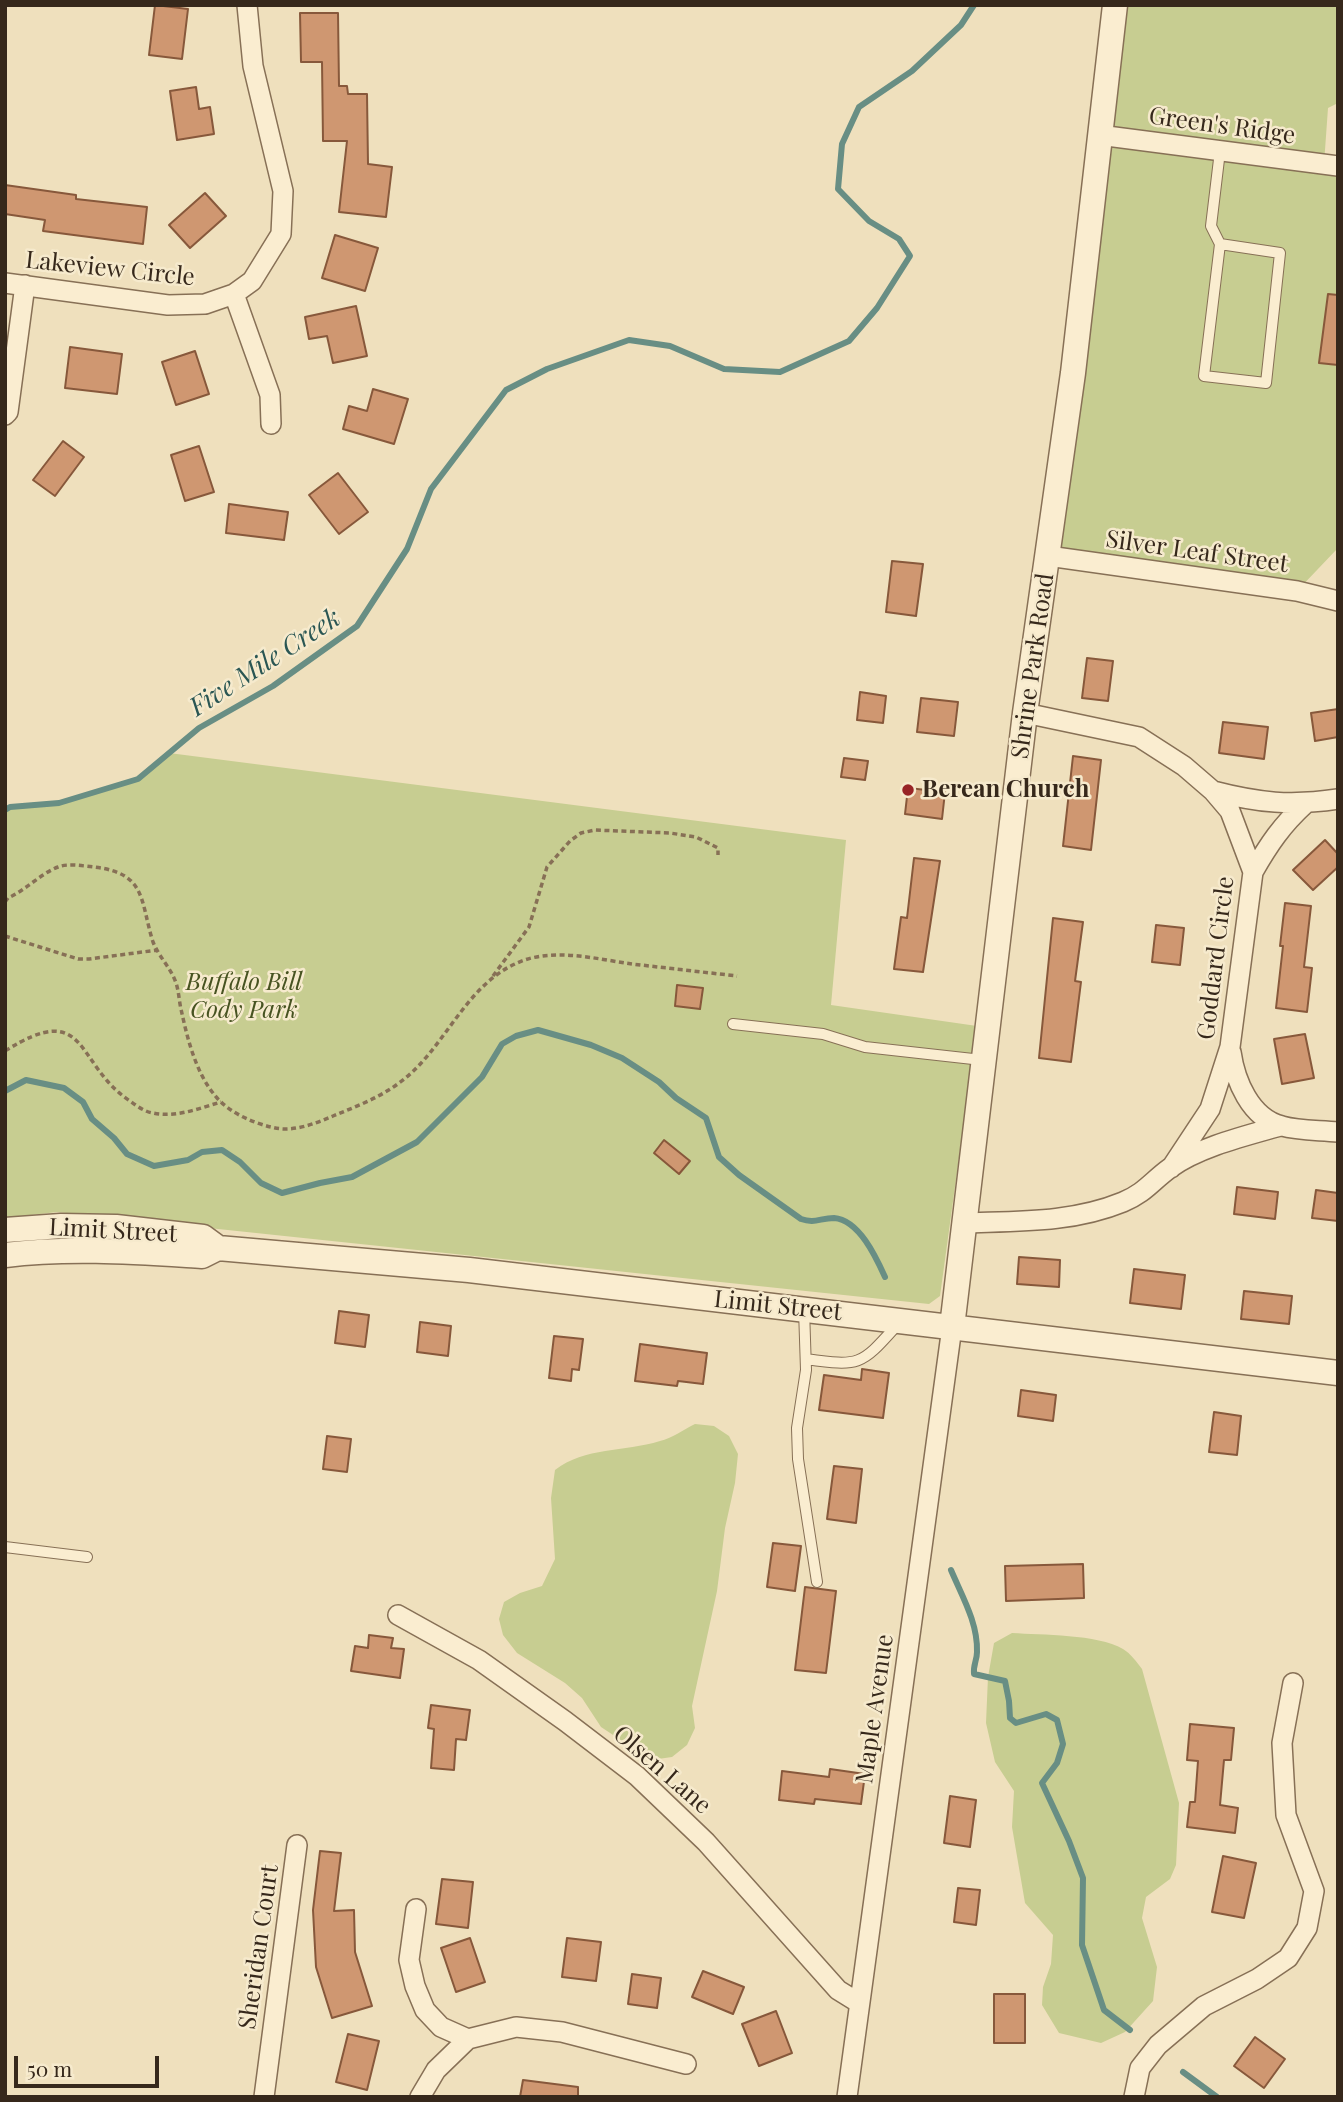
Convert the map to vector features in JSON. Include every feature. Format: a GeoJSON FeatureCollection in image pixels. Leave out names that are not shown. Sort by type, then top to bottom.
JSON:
{"type":"FeatureCollection","features":[{"type":"Feature","properties":{"kind":"street","name":"Lakeview Circle"},"geometry":{"type":"LineString","coordinates":[[15,284],[168,305],[205,304],[234,294],[252,281],[281,234],[283,191],[253,66],[247,5]]}},
{"type":"Feature","properties":{"kind":"street","name":"Shrine Park Road"},"geometry":{"type":"LineString","coordinates":[[952,1327],[1025,713],[1073,373],[1115,5]]}},
{"type":"Feature","properties":{"kind":"street","name":"Green's Ridge"},"geometry":{"type":"LineString","coordinates":[[1099,135],[1338,166]]}},
{"type":"Feature","properties":{"kind":"street"},"geometry":{"type":"LineString","coordinates":[[5,415],[8,412],[15,284]]}},
{"type":"Feature","properties":{"kind":"street"},"geometry":{"type":"LineString","coordinates":[[234,294],[270,396],[271,424]]}},
{"type":"Feature","properties":{"kind":"street","name":"Silver Leaf Street"},"geometry":{"type":"LineString","coordinates":[[1048,556],[1297,591],[1338,601]]}},
{"type":"Feature","properties":{"kind":"street","name":"Goddard Circle"},"geometry":{"type":"LineString","coordinates":[[964,1223],[1070,1218],[1099,1211],[1126,1201],[1150,1187],[1171,1168],[1210,1109],[1230,1047],[1254,872],[1230,811],[1213,791],[1184,766],[1139,737],[1025,713]]}},
{"type":"Feature","properties":{"kind":"street"},"geometry":{"type":"LineString","coordinates":[[1213,791],[1269,803],[1305,804],[1338,799]]}},
{"type":"Feature","properties":{"kind":"street"},"geometry":{"type":"LineString","coordinates":[[1254,872],[1268,845],[1284,823],[1305,804]]}},
{"type":"Feature","properties":{"kind":"street"},"geometry":{"type":"LineString","coordinates":[[1230,1047],[1234,1071],[1243,1093],[1260,1113],[1280,1126],[1338,1132]]}},
{"type":"Feature","properties":{"kind":"street","name":"Goddard Circle"},"geometry":{"type":"LineString","coordinates":[[1171,1168],[1224,1141],[1280,1126]]}},
{"type":"Feature","properties":{"kind":"street","name":"Limit Street"},"geometry":{"type":"LineString","coordinates":[[5,1230],[61,1226],[116,1227],[203,1237],[218,1248],[469,1270],[1338,1373]]}},
{"type":"Feature","properties":{"kind":"street","name":"Limit Street"},"geometry":{"type":"LineString","coordinates":[[5,1255],[47,1250],[93,1250],[202,1256],[218,1248]]}},
{"type":"Feature","properties":{"kind":"street","name":"Maple Avenue"},"geometry":{"type":"LineString","coordinates":[[848,2097],[952,1327]]}},
{"type":"Feature","properties":{"kind":"street","name":"Olsen Lane"},"geometry":{"type":"LineString","coordinates":[[398,1615],[479,1660],[636,1776],[706,1842],[838,1990],[859,2003]]}},
{"type":"Feature","properties":{"kind":"street"},"geometry":{"type":"LineString","coordinates":[[1134,2097],[1140,2068],[1158,2045],[1204,2006],[1257,1979],[1288,1958],[1307,1928],[1314,1891],[1286,1815],[1285,1803],[1282,1743],[1293,1683]]}},
{"type":"Feature","properties":{"kind":"street","name":"Sheridan Court"},"geometry":{"type":"LineString","coordinates":[[264,2097],[297,1845]]}},
{"type":"Feature","properties":{"kind":"street"},"geometry":{"type":"LineString","coordinates":[[416,1909],[409,1960],[415,1986],[425,2010],[441,2027],[468,2039]]}},
{"type":"Feature","properties":{"kind":"street"},"geometry":{"type":"LineString","coordinates":[[420,2097],[436,2070],[468,2039],[516,2026],[550,2031],[686,2064]]}},
{"type":"Feature","properties":{"kind":"lane"},"geometry":{"type":"LineString","coordinates":[[1220,151],[1210,226],[1220,244],[1204,376],[1266,383],[1280,253],[1220,244]]}},
{"type":"Feature","properties":{"kind":"lane"},"geometry":{"type":"LineString","coordinates":[[733,1024],[823,1034],[865,1046],[983,1060]]}},
{"type":"Feature","properties":{"kind":"lane"},"geometry":{"type":"LineString","coordinates":[[804,1309],[806,1359],[797,1428],[798,1459],[817,1582]]}},
{"type":"Feature","properties":{"kind":"lane"},"geometry":{"type":"LineString","coordinates":[[806,1359],[845,1364],[860,1361],[877,1347],[901,1320]]}},
{"type":"Feature","properties":{"kind":"lane"},"geometry":{"type":"LineString","coordinates":[[5,1547],[87,1558]]}},
{"type":"Feature","properties":{"kind":"path"},"geometry":{"type":"LineString","coordinates":[[5,902],[58,867],[74,865],[118,871],[136,886],[158,950],[177,986],[180,1009],[194,1057],[213,1094],[258,1124],[288,1129],[322,1121],[365,1102],[400,1083],[427,1056],[490,980],[529,927],[547,867],[556,855],[581,833],[595,830],[670,832],[710,843],[718,848],[718,855]]}},
{"type":"Feature","properties":{"kind":"path"},"geometry":{"type":"LineString","coordinates":[[5,936],[78,959],[158,950]]}},
{"type":"Feature","properties":{"kind":"path"},"geometry":{"type":"LineString","coordinates":[[490,980],[517,963],[563,955],[737,976]]}},
{"type":"Feature","properties":{"kind":"path"},"geometry":{"type":"LineString","coordinates":[[5,1051],[42,1032],[64,1032],[71,1034],[120,1095],[151,1113],[177,1114],[222,1102]]}},
{"type":"Feature","properties":{"kind":"green space"},"geometry":{"type":"Polygon","coordinates":[[[1115,5],[1338,5],[1338,103],[1328,108],[1324,164],[1338,171],[1338,548],[1297,591],[1048,556],[1115,5]]]}},
{"type":"Feature","properties":{"kind":"green space","name":"Buffalo Bill Cody Park"},"geometry":{"type":"Polygon","coordinates":[[[169,753],[846,840],[831,1005],[977,1026],[940,1296],[929,1304],[57,1212],[5,1218],[5,810],[10,807],[59,803],[137,779],[169,753]]]}},
{"type":"Feature","properties":{"kind":"green space"},"geometry":{"type":"Polygon","coordinates":[[[695,1424],[714,1426],[729,1436],[738,1454],[735,1483],[725,1528],[717,1591],[692,1706],[695,1728],[687,1745],[672,1757],[651,1760],[601,1727],[582,1698],[565,1683],[517,1653],[503,1635],[499,1619],[504,1602],[542,1586],[555,1559],[551,1498],[555,1470],[579,1457],[664,1440],[695,1424]]]}},
{"type":"Feature","properties":{"kind":"green space"},"geometry":{"type":"Polygon","coordinates":[[[1012,1633],[1099,1640],[1131,1655],[1142,1669],[1179,1803],[1176,1865],[1170,1879],[1146,1897],[1142,1918],[1157,1967],[1153,2001],[1125,2032],[1101,2043],[1059,2033],[1042,2005],[1043,1987],[1051,1964],[1053,1935],[1025,1903],[1012,1827],[1014,1791],[995,1762],[986,1723],[988,1677],[994,1643],[1012,1633]]]}},
{"type":"Feature","properties":{"kind":"building"},"geometry":{"type":"Polygon","coordinates":[[[155,5],[188,9],[182,59],[149,55],[155,5]]]}},
{"type":"Feature","properties":{"kind":"building"},"geometry":{"type":"Polygon","coordinates":[[[300,13],[338,13],[339,86],[347,86],[348,94],[367,94],[368,164],[392,167],[386,217],[339,212],[347,141],[323,141],[322,62],[301,62],[300,13]]]}},
{"type":"Feature","properties":{"kind":"building"},"geometry":{"type":"Polygon","coordinates":[[[196,87],[199,109],[210,107],[214,134],[177,140],[170,91],[196,87]]]}},
{"type":"Feature","properties":{"kind":"building"},"geometry":{"type":"Polygon","coordinates":[[[5,185],[76,195],[76,199],[147,207],[143,244],[43,231],[45,220],[5,214],[5,185]]]}},
{"type":"Feature","properties":{"kind":"building"},"geometry":{"type":"Polygon","coordinates":[[[205,193],[226,216],[190,248],[169,225],[205,193]]]}},
{"type":"Feature","properties":{"kind":"building"},"geometry":{"type":"Polygon","coordinates":[[[335,235],[378,248],[365,291],[322,278],[335,235]]]}},
{"type":"Feature","properties":{"kind":"building"},"geometry":{"type":"Polygon","coordinates":[[[1328,294],[1338,295],[1338,365],[1319,363],[1328,294]]]}},
{"type":"Feature","properties":{"kind":"building"},"geometry":{"type":"Polygon","coordinates":[[[356,306],[367,356],[333,363],[327,336],[309,339],[305,317],[356,306]]]}},
{"type":"Feature","properties":{"kind":"building"},"geometry":{"type":"Polygon","coordinates":[[[70,347],[122,354],[117,394],[65,388],[70,347]]]}},
{"type":"Feature","properties":{"kind":"building"},"geometry":{"type":"Polygon","coordinates":[[[195,351],[209,394],[176,405],[162,362],[195,351]]]}},
{"type":"Feature","properties":{"kind":"building"},"geometry":{"type":"Polygon","coordinates":[[[373,389],[408,399],[394,444],[343,429],[349,406],[367,411],[373,389]]]}},
{"type":"Feature","properties":{"kind":"building"},"geometry":{"type":"Polygon","coordinates":[[[63,441],[84,457],[55,496],[33,480],[63,441]]]}},
{"type":"Feature","properties":{"kind":"building"},"geometry":{"type":"Polygon","coordinates":[[[199,446],[214,492],[185,501],[171,455],[199,446]]]}},
{"type":"Feature","properties":{"kind":"building"},"geometry":{"type":"Polygon","coordinates":[[[338,473],[368,512],[339,534],[309,495],[338,473]]]}},
{"type":"Feature","properties":{"kind":"building"},"geometry":{"type":"Polygon","coordinates":[[[229,504],[288,512],[284,540],[226,533],[229,504]]]}},
{"type":"Feature","properties":{"kind":"building"},"geometry":{"type":"Polygon","coordinates":[[[892,561],[923,564],[916,616],[886,612],[892,561]]]}},
{"type":"Feature","properties":{"kind":"building"},"geometry":{"type":"Polygon","coordinates":[[[1087,658],[1113,661],[1108,701],[1082,698],[1087,658]]]}},
{"type":"Feature","properties":{"kind":"building"},"geometry":{"type":"Polygon","coordinates":[[[860,692],[886,696],[883,723],[857,720],[860,692]]]}},
{"type":"Feature","properties":{"kind":"building"},"geometry":{"type":"Polygon","coordinates":[[[921,698],[958,702],[954,736],[917,732],[921,698]]]}},
{"type":"Feature","properties":{"kind":"building"},"geometry":{"type":"Polygon","coordinates":[[[1338,709],[1338,737],[1315,741],[1311,713],[1338,709]]]}},
{"type":"Feature","properties":{"kind":"building"},"geometry":{"type":"Polygon","coordinates":[[[1223,722],[1268,727],[1264,759],[1219,753],[1223,722]]]}},
{"type":"Feature","properties":{"kind":"building"},"geometry":{"type":"Polygon","coordinates":[[[1073,756],[1101,760],[1091,850],[1063,846],[1073,756]]]}},
{"type":"Feature","properties":{"kind":"building"},"geometry":{"type":"Polygon","coordinates":[[[844,758],[868,761],[865,780],[841,777],[844,758]]]}},
{"type":"Feature","properties":{"kind":"building"},"geometry":{"type":"Polygon","coordinates":[[[908,788],[945,792],[942,819],[905,814],[908,788]]]}},
{"type":"Feature","properties":{"kind":"building"},"geometry":{"type":"Polygon","coordinates":[[[1325,840],[1338,854],[1338,867],[1313,890],[1293,870],[1325,840]]]}},
{"type":"Feature","properties":{"kind":"building"},"geometry":{"type":"Polygon","coordinates":[[[914,858],[940,861],[923,972],[894,969],[901,917],[907,918],[914,858]]]}},
{"type":"Feature","properties":{"kind":"building"},"geometry":{"type":"Polygon","coordinates":[[[1285,903],[1311,906],[1304,967],[1312,968],[1307,1012],[1276,1008],[1285,903]]]}},
{"type":"Feature","properties":{"kind":"building"},"geometry":{"type":"Polygon","coordinates":[[[1053,918],[1083,922],[1075,981],[1081,982],[1071,1062],[1039,1058],[1053,918]]]}},
{"type":"Feature","properties":{"kind":"building"},"geometry":{"type":"Polygon","coordinates":[[[1156,925],[1184,928],[1180,965],[1152,962],[1156,925]]]}},
{"type":"Feature","properties":{"kind":"building"},"geometry":{"type":"Polygon","coordinates":[[[677,985],[703,988],[700,1009],[675,1006],[677,985]]]}},
{"type":"Feature","properties":{"kind":"building"},"geometry":{"type":"Polygon","coordinates":[[[1305,1034],[1314,1078],[1282,1084],[1274,1039],[1305,1034]]]}},
{"type":"Feature","properties":{"kind":"building"},"geometry":{"type":"Polygon","coordinates":[[[664,1140],[690,1161],[679,1174],[654,1153],[664,1140]]]}},
{"type":"Feature","properties":{"kind":"building"},"geometry":{"type":"Polygon","coordinates":[[[1237,1187],[1278,1192],[1275,1219],[1234,1214],[1237,1187]]]}},
{"type":"Feature","properties":{"kind":"building"},"geometry":{"type":"Polygon","coordinates":[[[1316,1190],[1338,1193],[1338,1221],[1312,1218],[1316,1190]]]}},
{"type":"Feature","properties":{"kind":"building"},"geometry":{"type":"Polygon","coordinates":[[[1019,1257],[1060,1260],[1059,1287],[1017,1284],[1019,1257]]]}},
{"type":"Feature","properties":{"kind":"building"},"geometry":{"type":"Polygon","coordinates":[[[1134,1269],[1185,1275],[1181,1309],[1130,1303],[1134,1269]]]}},
{"type":"Feature","properties":{"kind":"building"},"geometry":{"type":"Polygon","coordinates":[[[1244,1291],[1292,1296],[1289,1324],[1241,1319],[1244,1291]]]}},
{"type":"Feature","properties":{"kind":"building"},"geometry":{"type":"Polygon","coordinates":[[[339,1311],[369,1315],[365,1347],[335,1343],[339,1311]]]}},
{"type":"Feature","properties":{"kind":"building"},"geometry":{"type":"Polygon","coordinates":[[[420,1322],[451,1326],[448,1356],[417,1352],[420,1322]]]}},
{"type":"Feature","properties":{"kind":"building"},"geometry":{"type":"Polygon","coordinates":[[[554,1336],[583,1339],[579,1370],[572,1369],[571,1381],[549,1378],[554,1336]]]}},
{"type":"Feature","properties":{"kind":"building"},"geometry":{"type":"Polygon","coordinates":[[[640,1344],[707,1353],[703,1384],[678,1381],[677,1386],[635,1381],[640,1344]]]}},
{"type":"Feature","properties":{"kind":"building"},"geometry":{"type":"Polygon","coordinates":[[[862,1369],[889,1373],[883,1418],[819,1410],[824,1375],[861,1380],[862,1369]]]}},
{"type":"Feature","properties":{"kind":"building"},"geometry":{"type":"Polygon","coordinates":[[[1021,1390],[1056,1395],[1053,1421],[1018,1416],[1021,1390]]]}},
{"type":"Feature","properties":{"kind":"building"},"geometry":{"type":"Polygon","coordinates":[[[1214,1412],[1241,1416],[1237,1455],[1209,1452],[1214,1412]]]}},
{"type":"Feature","properties":{"kind":"building"},"geometry":{"type":"Polygon","coordinates":[[[327,1436],[351,1439],[347,1472],[323,1469],[327,1436]]]}},
{"type":"Feature","properties":{"kind":"building"},"geometry":{"type":"Polygon","coordinates":[[[834,1466],[862,1469],[856,1523],[827,1519],[834,1466]]]}},
{"type":"Feature","properties":{"kind":"building"},"geometry":{"type":"Polygon","coordinates":[[[773,1543],[801,1546],[795,1591],[767,1587],[773,1543]]]}},
{"type":"Feature","properties":{"kind":"building"},"geometry":{"type":"Polygon","coordinates":[[[1083,1564],[1084,1598],[1006,1601],[1005,1566],[1083,1564]]]}},
{"type":"Feature","properties":{"kind":"building"},"geometry":{"type":"Polygon","coordinates":[[[805,1587],[836,1591],[826,1673],[795,1670],[805,1587]]]}},
{"type":"Feature","properties":{"kind":"building"},"geometry":{"type":"Polygon","coordinates":[[[369,1635],[393,1638],[391,1648],[404,1649],[400,1678],[351,1671],[355,1646],[368,1648],[369,1635]]]}},
{"type":"Feature","properties":{"kind":"building"},"geometry":{"type":"Polygon","coordinates":[[[431,1705],[470,1710],[466,1740],[456,1739],[454,1770],[431,1768],[434,1729],[428,1728],[431,1705]]]}},
{"type":"Feature","properties":{"kind":"building"},"geometry":{"type":"Polygon","coordinates":[[[1190,1724],[1234,1728],[1231,1760],[1224,1760],[1220,1805],[1238,1808],[1235,1833],[1187,1827],[1190,1802],[1195,1802],[1198,1761],[1187,1760],[1190,1724]]]}},
{"type":"Feature","properties":{"kind":"building"},"geometry":{"type":"Polygon","coordinates":[[[830,1769],[865,1774],[861,1804],[815,1799],[814,1804],[779,1800],[782,1771],[829,1777],[830,1769]]]}},
{"type":"Feature","properties":{"kind":"building"},"geometry":{"type":"Polygon","coordinates":[[[950,1796],[976,1800],[970,1847],[944,1843],[950,1796]]]}},
{"type":"Feature","properties":{"kind":"building"},"geometry":{"type":"Polygon","coordinates":[[[320,1851],[341,1853],[334,1911],[354,1910],[355,1952],[372,2006],[332,2018],[316,1967],[313,1910],[320,1851]]]}},
{"type":"Feature","properties":{"kind":"building"},"geometry":{"type":"Polygon","coordinates":[[[1223,1856],[1256,1863],[1244,1918],[1212,1912],[1223,1856]]]}},
{"type":"Feature","properties":{"kind":"building"},"geometry":{"type":"Polygon","coordinates":[[[442,1879],[473,1882],[468,1928],[436,1924],[442,1879]]]}},
{"type":"Feature","properties":{"kind":"building"},"geometry":{"type":"Polygon","coordinates":[[[958,1888],[980,1890],[976,1925],[954,1922],[958,1888]]]}},
{"type":"Feature","properties":{"kind":"building"},"geometry":{"type":"Polygon","coordinates":[[[470,1938],[485,1982],[456,1992],[441,1948],[470,1938]]]}},
{"type":"Feature","properties":{"kind":"building"},"geometry":{"type":"Polygon","coordinates":[[[567,1938],[601,1942],[596,1981],[562,1977],[567,1938]]]}},
{"type":"Feature","properties":{"kind":"building"},"geometry":{"type":"Polygon","coordinates":[[[703,1971],[744,1987],[733,2014],[692,1997],[703,1971]]]}},
{"type":"Feature","properties":{"kind":"building"},"geometry":{"type":"Polygon","coordinates":[[[632,1974],[661,1978],[657,2008],[628,2004],[632,1974]]]}},
{"type":"Feature","properties":{"kind":"building"},"geometry":{"type":"Polygon","coordinates":[[[994,1994],[1025,1994],[1025,2043],[994,2043],[994,1994]]]}},
{"type":"Feature","properties":{"kind":"building"},"geometry":{"type":"Polygon","coordinates":[[[776,2011],[792,2053],[759,2066],[742,2024],[776,2011]]]}},
{"type":"Feature","properties":{"kind":"building"},"geometry":{"type":"Polygon","coordinates":[[[348,2034],[379,2041],[367,2090],[336,2082],[348,2034]]]}},
{"type":"Feature","properties":{"kind":"building"},"geometry":{"type":"Polygon","coordinates":[[[1255,2037],[1285,2059],[1264,2088],[1234,2066],[1255,2037]]]}},
{"type":"Feature","properties":{"kind":"building"},"geometry":{"type":"Polygon","coordinates":[[[523,2080],[578,2087],[578,2097],[520,2097],[523,2080]]]}},
{"type":"Feature","properties":{"kind":"waterway","name":"Five Mile Creek"},"geometry":{"type":"LineString","coordinates":[[5,810],[10,807],[59,803],[138,779],[199,728],[273,686],[357,626],[407,549],[431,489],[506,390],[547,369],[629,340],[670,346],[724,369],[780,372],[849,341],[877,308],[910,256],[899,239],[869,221],[838,189],[842,144],[859,107],[912,71],[961,25],[974,5]]}},
{"type":"Feature","properties":{"kind":"waterway"},"geometry":{"type":"LineString","coordinates":[[5,1091],[26,1080],[64,1088],[83,1102],[92,1119],[114,1138],[127,1154],[154,1166],[188,1160],[202,1152],[222,1150],[240,1162],[261,1183],[282,1193],[352,1177],[417,1142],[482,1077],[502,1044],[516,1036],[538,1030],[591,1045],[622,1058],[659,1082],[676,1098],[706,1118],[719,1157],[739,1175],[801,1219],[814,1221],[834,1218],[851,1225],[866,1241],[885,1277]]}},
{"type":"Feature","properties":{"kind":"waterway"},"geometry":{"type":"LineString","coordinates":[[951,1570],[975,1631],[977,1652],[974,1674],[1005,1681],[1010,1718],[1016,1723],[1046,1714],[1057,1720],[1063,1744],[1057,1763],[1042,1783],[1083,1878],[1082,1945],[1104,2010],[1130,2030]]}},
{"type":"Feature","properties":{"kind":"waterway"},"geometry":{"type":"LineString","coordinates":[[1183,2072],[1217,2097]]}},
{"type":"Feature","properties":{"kind":"place","name":"Berean Church"},"geometry":{"type":"Point","coordinates":[908,790]}}]}
